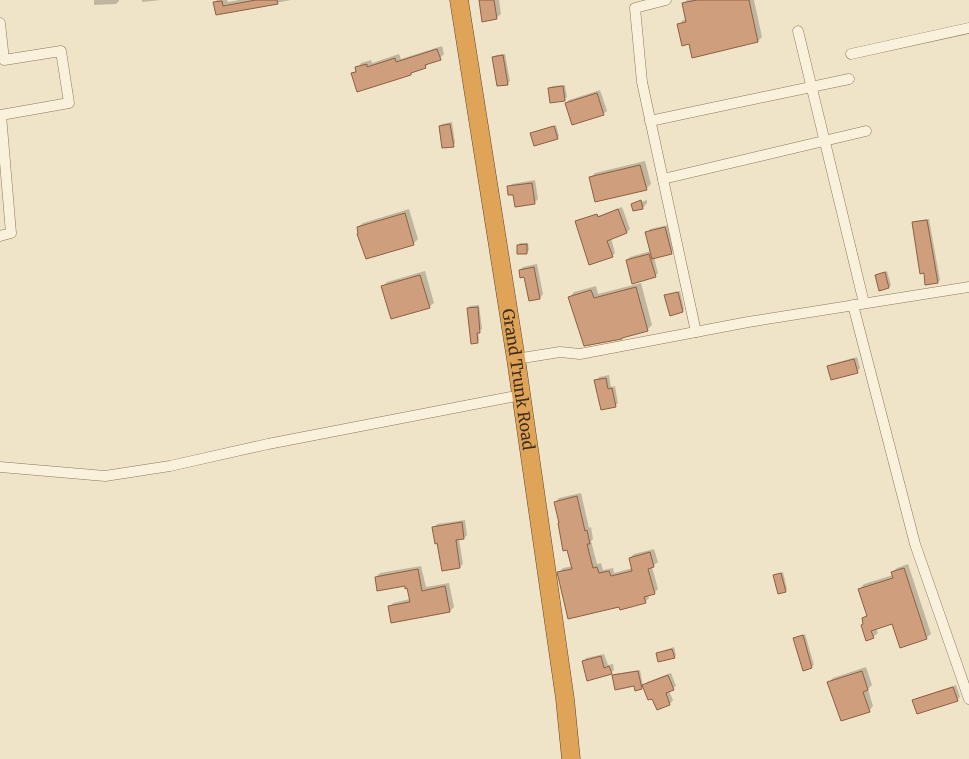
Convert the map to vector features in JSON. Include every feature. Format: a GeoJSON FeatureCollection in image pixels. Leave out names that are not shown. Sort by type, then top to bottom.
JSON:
{"type":"FeatureCollection","features":[{"type":"Feature","properties":{"kind":"highway","name":"Grand Trunk Road"},"geometry":{"type":"LineString","coordinates":[[459,0],[516,359],[565,700],[571,759]]}},
{"type":"Feature","properties":{"kind":"street"},"geometry":{"type":"LineString","coordinates":[[666,0],[635,8],[642,82],[696,332]]}},
{"type":"Feature","properties":{"kind":"street"},"geometry":{"type":"LineString","coordinates":[[0,23],[4,60],[61,51],[69,103],[1,115],[11,233],[0,236]]}},
{"type":"Feature","properties":{"kind":"street"},"geometry":{"type":"LineString","coordinates":[[852,54],[969,28]]}},
{"type":"Feature","properties":{"kind":"street"},"geometry":{"type":"LineString","coordinates":[[798,31],[864,303]]}},
{"type":"Feature","properties":{"kind":"street"},"geometry":{"type":"LineString","coordinates":[[650,120],[849,78]]}},
{"type":"Feature","properties":{"kind":"street"},"geometry":{"type":"LineString","coordinates":[[663,179],[866,131]]}},
{"type":"Feature","properties":{"kind":"street"},"geometry":{"type":"LineString","coordinates":[[516,359],[560,352],[580,354],[758,320],[969,288]]}},
{"type":"Feature","properties":{"kind":"street"},"geometry":{"type":"LineString","coordinates":[[853,305],[915,544],[969,699]]}},
{"type":"Feature","properties":{"kind":"street"},"geometry":{"type":"LineString","coordinates":[[0,467],[105,476],[170,466],[268,444],[521,394]]}},
{"type":"Feature","properties":{"kind":"building"},"geometry":{"type":"Polygon","coordinates":[[[256,0],[277,0],[278,4],[216,15],[213,2],[222,1],[223,6],[256,0]]]}},
{"type":"Feature","properties":{"kind":"building"},"geometry":{"type":"Polygon","coordinates":[[[479,0],[494,0],[497,19],[482,22],[479,0]]]}},
{"type":"Feature","properties":{"kind":"building"},"geometry":{"type":"Polygon","coordinates":[[[697,0],[749,0],[758,42],[692,58],[689,44],[682,46],[677,24],[686,22],[682,3],[697,0]]]}},
{"type":"Feature","properties":{"kind":"building"},"geometry":{"type":"Polygon","coordinates":[[[437,49],[441,60],[425,65],[426,68],[411,73],[411,75],[357,92],[351,73],[356,72],[355,67],[367,64],[367,67],[395,58],[396,62],[437,49]]]}},
{"type":"Feature","properties":{"kind":"building"},"geometry":{"type":"Polygon","coordinates":[[[503,55],[508,85],[497,86],[492,57],[503,55]]]}},
{"type":"Feature","properties":{"kind":"building"},"geometry":{"type":"Polygon","coordinates":[[[563,86],[565,101],[550,103],[548,88],[563,86]]]}},
{"type":"Feature","properties":{"kind":"building"},"geometry":{"type":"Polygon","coordinates":[[[597,93],[604,115],[572,125],[565,103],[597,93]]]}},
{"type":"Feature","properties":{"kind":"building"},"geometry":{"type":"Polygon","coordinates":[[[450,124],[454,147],[442,148],[439,126],[450,124]]]}},
{"type":"Feature","properties":{"kind":"building"},"geometry":{"type":"Polygon","coordinates":[[[554,126],[558,139],[534,146],[530,133],[554,126]]]}},
{"type":"Feature","properties":{"kind":"building"},"geometry":{"type":"Polygon","coordinates":[[[640,165],[647,190],[595,202],[589,177],[640,165]]]}},
{"type":"Feature","properties":{"kind":"building"},"geometry":{"type":"Polygon","coordinates":[[[532,183],[535,204],[515,207],[513,195],[508,195],[507,186],[532,183]]]}},
{"type":"Feature","properties":{"kind":"building"},"geometry":{"type":"Polygon","coordinates":[[[641,200],[643,209],[633,211],[631,204],[641,200]]]}},
{"type":"Feature","properties":{"kind":"building"},"geometry":{"type":"Polygon","coordinates":[[[618,209],[627,233],[607,241],[613,257],[589,265],[575,221],[597,214],[598,217],[618,209]]]}},
{"type":"Feature","properties":{"kind":"building"},"geometry":{"type":"Polygon","coordinates":[[[405,213],[414,245],[366,259],[357,234],[357,227],[405,213]]]}},
{"type":"Feature","properties":{"kind":"building"},"geometry":{"type":"Polygon","coordinates":[[[927,220],[938,283],[925,285],[924,273],[920,274],[912,222],[927,220]]]}},
{"type":"Feature","properties":{"kind":"building"},"geometry":{"type":"Polygon","coordinates":[[[665,227],[672,254],[652,259],[645,232],[665,227]]]}},
{"type":"Feature","properties":{"kind":"building"},"geometry":{"type":"Polygon","coordinates":[[[527,244],[527,254],[517,254],[517,245],[527,244]]]}},
{"type":"Feature","properties":{"kind":"building"},"geometry":{"type":"Polygon","coordinates":[[[649,254],[656,277],[632,284],[626,260],[649,254]]]}},
{"type":"Feature","properties":{"kind":"building"},"geometry":{"type":"Polygon","coordinates":[[[534,267],[540,299],[529,301],[524,277],[520,278],[519,270],[534,267]]]}},
{"type":"Feature","properties":{"kind":"building"},"geometry":{"type":"Polygon","coordinates":[[[885,272],[889,288],[879,291],[875,275],[885,272]]]}},
{"type":"Feature","properties":{"kind":"building"},"geometry":{"type":"Polygon","coordinates":[[[420,275],[430,308],[391,319],[381,286],[420,275]]]}},
{"type":"Feature","properties":{"kind":"building"},"geometry":{"type":"Polygon","coordinates":[[[636,287],[648,331],[622,339],[584,346],[568,297],[591,290],[594,298],[636,287]]]}},
{"type":"Feature","properties":{"kind":"building"},"geometry":{"type":"Polygon","coordinates":[[[678,292],[683,312],[670,316],[664,295],[678,292]]]}},
{"type":"Feature","properties":{"kind":"building"},"geometry":{"type":"Polygon","coordinates":[[[478,307],[480,333],[477,333],[478,343],[471,344],[467,308],[478,307]]]}},
{"type":"Feature","properties":{"kind":"building"},"geometry":{"type":"Polygon","coordinates":[[[854,359],[858,373],[831,380],[827,366],[854,359]]]}},
{"type":"Feature","properties":{"kind":"building"},"geometry":{"type":"Polygon","coordinates":[[[606,378],[608,389],[612,388],[616,407],[601,410],[594,380],[606,378]]]}},
{"type":"Feature","properties":{"kind":"building"},"geometry":{"type":"Polygon","coordinates":[[[577,496],[585,531],[587,530],[590,544],[587,544],[593,568],[597,567],[599,573],[609,571],[611,576],[632,571],[629,558],[650,552],[654,567],[648,569],[655,594],[644,597],[646,603],[620,610],[619,607],[568,619],[557,572],[572,569],[567,550],[563,551],[554,502],[577,496]]]}},
{"type":"Feature","properties":{"kind":"building"},"geometry":{"type":"Polygon","coordinates":[[[462,522],[464,539],[456,540],[460,568],[442,571],[432,527],[462,522]]]}},
{"type":"Feature","properties":{"kind":"building"},"geometry":{"type":"Polygon","coordinates":[[[904,568],[927,639],[900,648],[892,624],[871,631],[874,638],[866,641],[861,625],[863,624],[862,618],[867,616],[858,589],[893,578],[891,572],[904,568]]]}},
{"type":"Feature","properties":{"kind":"building"},"geometry":{"type":"Polygon","coordinates":[[[418,569],[422,591],[445,586],[450,612],[391,623],[388,606],[410,602],[407,588],[405,589],[405,586],[377,591],[375,577],[418,569]]]}},
{"type":"Feature","properties":{"kind":"building"},"geometry":{"type":"Polygon","coordinates":[[[781,573],[786,592],[778,594],[773,575],[781,573]]]}},
{"type":"Feature","properties":{"kind":"building"},"geometry":{"type":"Polygon","coordinates":[[[803,635],[812,668],[803,671],[793,638],[803,635]]]}},
{"type":"Feature","properties":{"kind":"building"},"geometry":{"type":"Polygon","coordinates":[[[672,649],[675,658],[658,662],[656,653],[672,649]]]}},
{"type":"Feature","properties":{"kind":"building"},"geometry":{"type":"Polygon","coordinates":[[[601,656],[604,668],[609,666],[612,674],[587,681],[582,661],[601,656]]]}},
{"type":"Feature","properties":{"kind":"building"},"geometry":{"type":"Polygon","coordinates":[[[638,671],[642,689],[635,691],[634,686],[615,690],[612,675],[638,671]]]}},
{"type":"Feature","properties":{"kind":"building"},"geometry":{"type":"Polygon","coordinates":[[[862,671],[868,690],[863,692],[870,712],[841,721],[827,682],[862,671]]]}},
{"type":"Feature","properties":{"kind":"building"},"geometry":{"type":"Polygon","coordinates":[[[668,675],[674,690],[666,693],[670,705],[657,710],[652,699],[648,700],[642,685],[668,675]]]}},
{"type":"Feature","properties":{"kind":"building"},"geometry":{"type":"Polygon","coordinates":[[[953,687],[958,701],[917,714],[912,700],[953,687]]]}}]}
